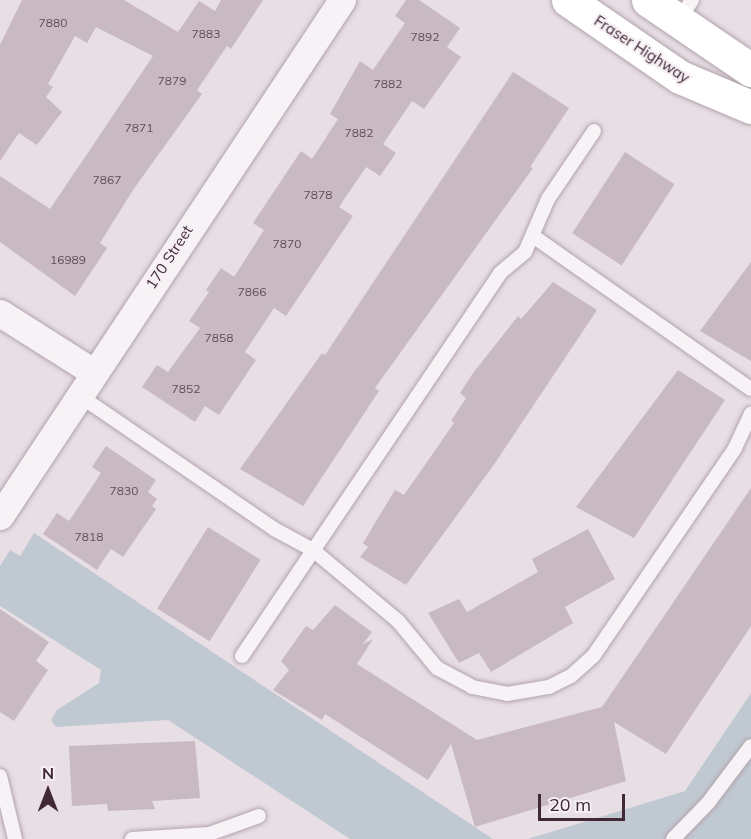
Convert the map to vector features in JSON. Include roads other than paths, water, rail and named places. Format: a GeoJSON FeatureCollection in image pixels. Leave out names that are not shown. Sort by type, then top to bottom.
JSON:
{"type":"FeatureCollection","features":[{"type":"Feature","properties":{"kind":"main road","name":"Fraser Highway"},"geometry":{"type":"LineString","coordinates":[[568,0],[680,77],[751,107]]}},
{"type":"Feature","properties":{"kind":"main road"},"geometry":{"type":"LineString","coordinates":[[587,0],[652,28],[685,10]]}},
{"type":"Feature","properties":{"kind":"main road"},"geometry":{"type":"LineString","coordinates":[[648,0],[685,10],[751,70]]}},
{"type":"Feature","properties":{"kind":"street","name":"170 Street"},"geometry":{"type":"LineString","coordinates":[[0,516],[140,308],[148,287],[342,0]]}},
{"type":"Feature","properties":{"kind":"street"},"geometry":{"type":"LineString","coordinates":[[0,313],[95,373]]}},
{"type":"Feature","properties":{"kind":"lane"},"geometry":{"type":"LineString","coordinates":[[242,656],[500,273],[525,252],[548,200],[594,131]]}},
{"type":"Feature","properties":{"kind":"lane"},"geometry":{"type":"LineString","coordinates":[[533,236],[751,389]]}},
{"type":"Feature","properties":{"kind":"lane"},"geometry":{"type":"LineString","coordinates":[[80,396],[274,529],[313,550],[385,609],[437,668],[456,679],[489,692],[507,694],[549,687],[571,676],[594,655],[735,448],[751,414]]}},
{"type":"Feature","properties":{"kind":"lane"},"geometry":{"type":"LineString","coordinates":[[673,839],[708,803],[751,746]]}},
{"type":"Feature","properties":{"kind":"lane"},"geometry":{"type":"LineString","coordinates":[[0,776],[15,839]]}},
{"type":"Feature","properties":{"kind":"lane"},"geometry":{"type":"LineString","coordinates":[[132,839],[209,834],[259,816]]}}]}
